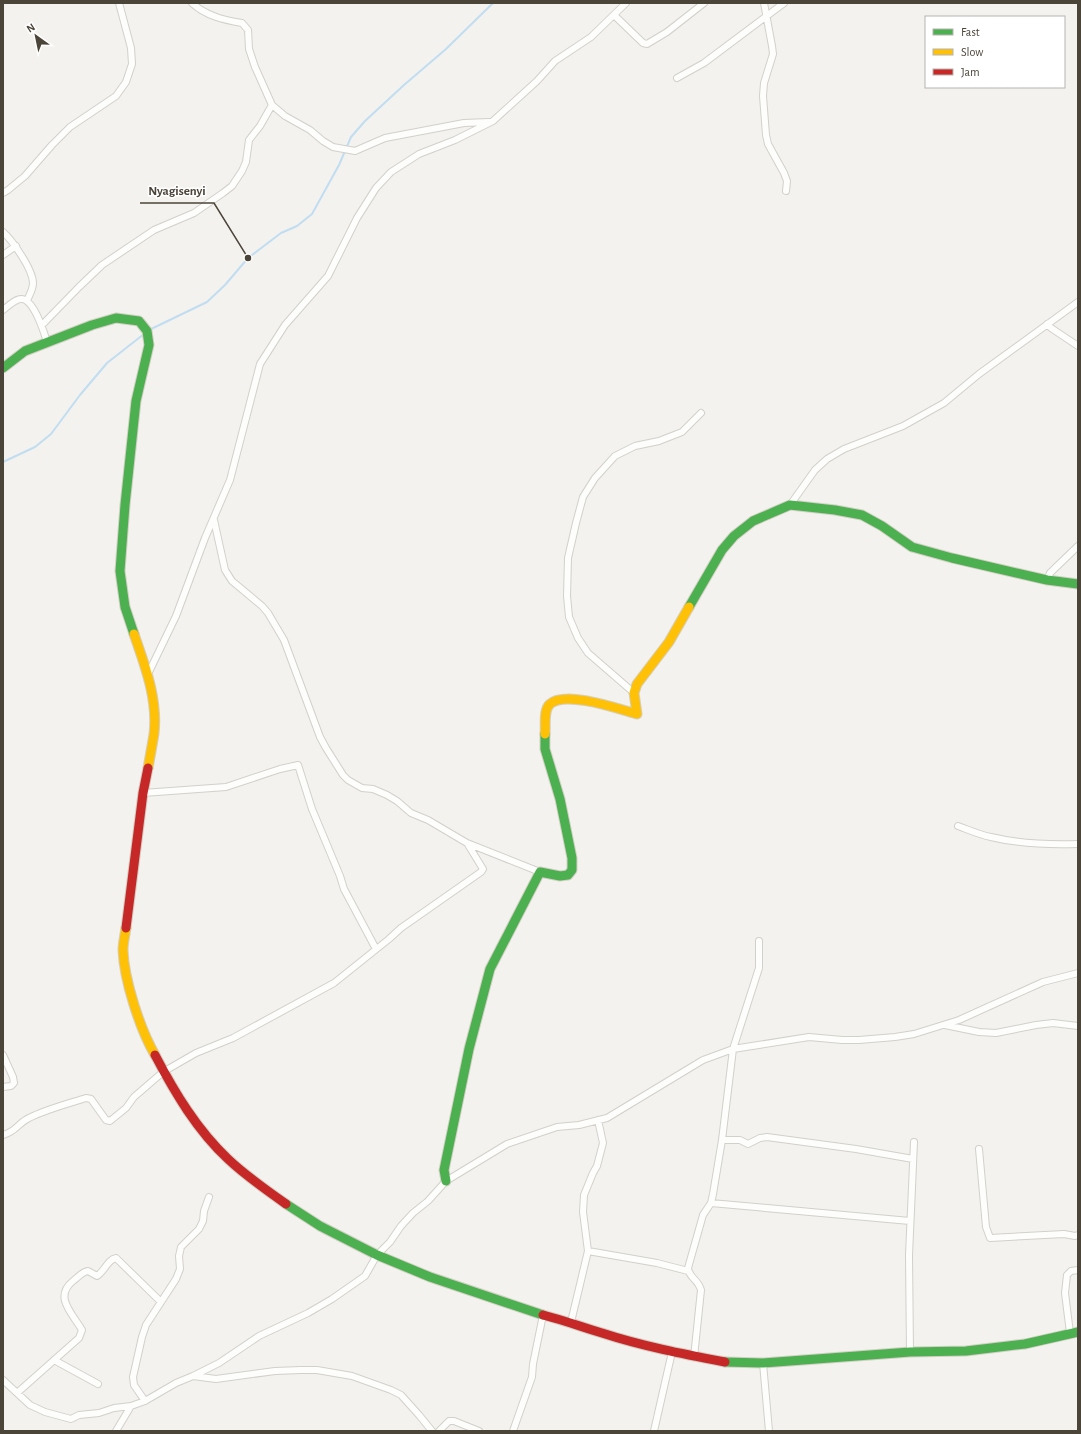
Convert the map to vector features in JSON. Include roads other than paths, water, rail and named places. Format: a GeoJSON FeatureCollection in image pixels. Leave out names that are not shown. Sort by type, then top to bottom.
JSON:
{"type":"FeatureCollection","features":[{"type":"Feature","properties":{"kind":"main road"},"geometry":{"type":"LineString","coordinates":[[3,368],[25,351],[92,325],[116,318],[139,321],[147,331],[149,345],[136,401],[124,505],[120,571],[125,607],[148,674],[153,697],[154,733],[143,793],[123,949],[127,982],[148,1044],[184,1107],[204,1134],[228,1159],[257,1183],[320,1226],[377,1255],[430,1277],[543,1315],[571,1322],[602,1333],[694,1357],[730,1363],[763,1363],[910,1352],[966,1351],[1017,1345],[1074,1333]]}},
{"type":"Feature","properties":{"kind":"main road"},"geometry":{"type":"LineString","coordinates":[[446,1181],[444,1170],[460,1091],[469,1049],[490,969],[540,872],[560,876],[568,875],[572,870],[572,858],[560,799],[545,750],[546,711],[549,704],[558,699],[586,700],[636,714],[638,710],[633,692],[636,684],[669,642],[722,550],[734,536],[753,521],[790,505],[835,510],[862,515],[882,526],[912,547],[1047,580],[1078,584]]}},
{"type":"Feature","properties":{"kind":"street"},"geometry":{"type":"LineString","coordinates":[[3,193],[25,176],[70,127],[116,96],[126,82],[132,64],[131,48],[119,3]]}},
{"type":"Feature","properties":{"kind":"street"},"geometry":{"type":"LineString","coordinates":[[192,3],[196,7],[218,19],[242,23],[245,26],[248,30],[250,50],[272,105],[285,116],[310,130],[333,147],[355,151],[385,138],[464,122],[493,121]]}},
{"type":"Feature","properties":{"kind":"street"},"geometry":{"type":"LineString","coordinates":[[148,674],[176,616],[230,480],[260,364],[285,325],[328,276],[357,218],[376,188],[391,172],[419,154],[455,140],[493,121],[538,81],[555,61],[591,37],[626,3]]}},
{"type":"Feature","properties":{"kind":"street"},"geometry":{"type":"LineString","coordinates":[[614,15],[644,43],[647,44],[667,32],[704,3]]}},
{"type":"Feature","properties":{"kind":"street"},"geometry":{"type":"LineString","coordinates":[[764,3],[773,54],[764,83],[763,96],[766,135],[768,144],[787,181],[786,191]]}},
{"type":"Feature","properties":{"kind":"street"},"geometry":{"type":"LineString","coordinates":[[677,78],[704,63],[784,3]]}},
{"type":"Feature","properties":{"kind":"street"},"geometry":{"type":"LineString","coordinates":[[42,325],[102,265],[154,230],[194,213],[232,186],[242,172],[246,162],[251,135],[260,126],[272,105]]}},
{"type":"Feature","properties":{"kind":"street"},"geometry":{"type":"LineString","coordinates":[[3,232],[16,246],[32,275],[33,288],[27,301]]}},
{"type":"Feature","properties":{"kind":"street"},"geometry":{"type":"LineString","coordinates":[[3,255],[16,246]]}},
{"type":"Feature","properties":{"kind":"street"},"geometry":{"type":"LineString","coordinates":[[3,310],[18,299],[22,298],[27,301],[42,325],[47,342]]}},
{"type":"Feature","properties":{"kind":"street"},"geometry":{"type":"LineString","coordinates":[[790,505],[815,470],[827,459],[844,449],[903,426],[944,403],[979,374],[1078,302]]}},
{"type":"Feature","properties":{"kind":"street"},"geometry":{"type":"LineString","coordinates":[[1048,324],[1051,328],[1078,346]]}},
{"type":"Feature","properties":{"kind":"street"},"geometry":{"type":"LineString","coordinates":[[633,692],[588,653],[578,638],[569,617],[567,596],[568,558],[576,523],[583,497],[595,478],[615,456],[635,446],[659,441],[682,432],[701,413]]}},
{"type":"Feature","properties":{"kind":"street"},"geometry":{"type":"LineString","coordinates":[[214,520],[226,570],[232,582],[262,606],[272,619],[284,640],[320,737],[343,775],[362,788],[372,789],[388,795],[411,813],[428,820],[467,843],[540,872]]}},
{"type":"Feature","properties":{"kind":"street"},"geometry":{"type":"LineString","coordinates":[[1047,580],[1050,572],[1078,546]]}},
{"type":"Feature","properties":{"kind":"street"},"geometry":{"type":"LineString","coordinates":[[143,793],[226,787],[280,769],[298,765],[312,809],[344,889],[376,949]]}},
{"type":"Feature","properties":{"kind":"street"},"geometry":{"type":"LineString","coordinates":[[958,826],[990,837],[1018,842],[1052,845],[1078,844]]}},
{"type":"Feature","properties":{"kind":"street"},"geometry":{"type":"LineString","coordinates":[[3,1135],[12,1132],[27,1118],[86,1098],[91,1099],[102,1117],[110,1121],[126,1108],[134,1097],[163,1072],[196,1052],[233,1038],[334,983],[401,928],[481,872],[483,869],[467,843]]}},
{"type":"Feature","properties":{"kind":"street"},"geometry":{"type":"LineString","coordinates":[[688,1271],[703,1215],[711,1203],[722,1140],[733,1049],[758,968],[759,941]]}},
{"type":"Feature","properties":{"kind":"street"},"geometry":{"type":"LineString","coordinates":[[3,1380],[30,1404],[45,1412],[71,1419],[80,1415],[99,1413],[114,1408],[131,1406],[145,1401],[176,1383],[194,1376],[218,1363],[259,1336],[308,1313],[332,1299],[365,1276],[377,1255],[390,1242],[405,1222],[428,1201],[446,1181],[507,1144],[557,1127],[607,1118],[703,1060],[733,1049],[809,1037],[842,1040],[895,1038],[914,1034],[959,1020],[1043,982],[1078,973]]}},
{"type":"Feature","properties":{"kind":"street"},"geometry":{"type":"LineString","coordinates":[[944,1025],[996,1034],[1036,1024],[1053,1023],[1078,1026]]}},
{"type":"Feature","properties":{"kind":"street"},"geometry":{"type":"LineString","coordinates":[[3,1055],[13,1077],[14,1083],[11,1086],[3,1087]]}},
{"type":"Feature","properties":{"kind":"street"},"geometry":{"type":"LineString","coordinates":[[571,1322],[588,1250],[582,1212],[584,1195],[592,1173],[597,1166],[602,1143],[598,1120]]}},
{"type":"Feature","properties":{"kind":"street"},"geometry":{"type":"LineString","coordinates":[[722,1140],[740,1140],[748,1144],[760,1138],[767,1137],[913,1159]]}},
{"type":"Feature","properties":{"kind":"street"},"geometry":{"type":"LineString","coordinates":[[910,1352],[909,1255],[914,1142]]}},
{"type":"Feature","properties":{"kind":"street"},"geometry":{"type":"LineString","coordinates":[[979,1148],[986,1227],[990,1238],[1064,1234],[1075,1236],[1078,1235]]}},
{"type":"Feature","properties":{"kind":"street"},"geometry":{"type":"LineString","coordinates":[[145,1401],[134,1385],[133,1377],[142,1337],[146,1325],[176,1279],[180,1269],[178,1256],[181,1248],[204,1221],[204,1211],[210,1197]]}},
{"type":"Feature","properties":{"kind":"street"},"geometry":{"type":"LineString","coordinates":[[711,1203],[910,1221]]}},
{"type":"Feature","properties":{"kind":"street"},"geometry":{"type":"LineString","coordinates":[[588,1250],[657,1263],[688,1271],[699,1284],[701,1290],[694,1357]]}},
{"type":"Feature","properties":{"kind":"street"},"geometry":{"type":"LineString","coordinates":[[17,1393],[79,1338],[82,1333],[82,1330],[66,1305],[64,1298],[70,1283],[86,1271],[95,1276],[99,1275],[112,1259],[116,1258],[161,1302]]}},
{"type":"Feature","properties":{"kind":"street"},"geometry":{"type":"LineString","coordinates":[[1074,1333],[1065,1292],[1067,1275],[1071,1271],[1078,1270]]}},
{"type":"Feature","properties":{"kind":"street"},"geometry":{"type":"LineString","coordinates":[[513,1431],[532,1377],[543,1315]]}},
{"type":"Feature","properties":{"kind":"street"},"geometry":{"type":"LineString","coordinates":[[654,1431],[672,1352]]}},
{"type":"Feature","properties":{"kind":"street"},"geometry":{"type":"LineString","coordinates":[[54,1360],[98,1384]]}},
{"type":"Feature","properties":{"kind":"street"},"geometry":{"type":"LineString","coordinates":[[763,1363],[769,1431]]}},
{"type":"Feature","properties":{"kind":"street"},"geometry":{"type":"LineString","coordinates":[[194,1376],[216,1379],[275,1371],[301,1370],[317,1370],[352,1376],[401,1395],[432,1431]]}},
{"type":"Feature","properties":{"kind":"street"},"geometry":{"type":"LineString","coordinates":[[116,1431],[131,1406]]}},
{"type":"Feature","properties":{"kind":"street"},"geometry":{"type":"LineString","coordinates":[[439,1431],[449,1421],[454,1421],[479,1431]]}},
{"type":"Feature","properties":{"kind":"waterway"},"geometry":{"type":"LineString","coordinates":[[149,330],[207,302],[225,285],[248,258],[281,233],[297,226],[312,214],[339,165],[351,137],[365,121],[446,49],[493,3]]}},
{"type":"Feature","properties":{"kind":"waterway"},"geometry":{"type":"LineString","coordinates":[[3,462],[35,447],[51,434],[80,395],[107,363],[144,334]]}},
{"type":"Feature","properties":{"kind":"place","name":"Nyagisenyi"},"geometry":{"type":"Point","coordinates":[248,258]}}]}
